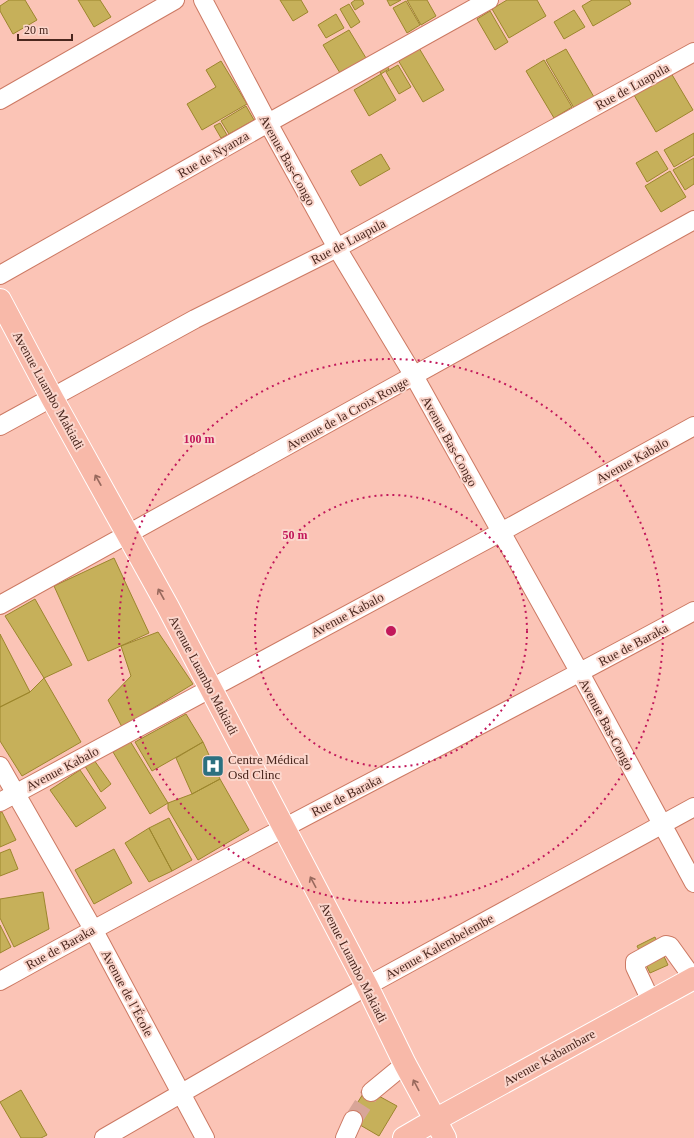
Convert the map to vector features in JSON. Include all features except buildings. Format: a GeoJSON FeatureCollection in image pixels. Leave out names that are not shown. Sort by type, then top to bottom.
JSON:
{"type":"FeatureCollection","features":[{"type":"Feature","properties":{"kind":"main road","name":"Avenue Luambo Makiadi"},"geometry":{"type":"LineString","coordinates":[[0,300],[52,398],[129,534],[367,986],[404,1064],[440,1129]]}},
{"type":"Feature","properties":{"kind":"main road","name":"Avenue Kabambare"},"geometry":{"type":"LineString","coordinates":[[404,1138],[440,1129],[651,1001],[694,978]]}},
{"type":"Feature","properties":{"kind":"street"},"geometry":{"type":"LineString","coordinates":[[0,100],[175,0]]}},
{"type":"Feature","properties":{"kind":"street","name":"Avenue Bas-Congo"},"geometry":{"type":"LineString","coordinates":[[203,0],[268,123],[337,248],[414,376],[580,673],[694,883]]}},
{"type":"Feature","properties":{"kind":"street","name":"Rue de Nyanza"},"geometry":{"type":"LineString","coordinates":[[0,275],[489,0]]}},
{"type":"Feature","properties":{"kind":"street","name":"Rue de Luapula"},"geometry":{"type":"LineString","coordinates":[[0,426],[195,319],[337,248],[694,52]]}},
{"type":"Feature","properties":{"kind":"street","name":"Avenue de la Croix Rouge"},"geometry":{"type":"LineString","coordinates":[[0,605],[694,220]]}},
{"type":"Feature","properties":{"kind":"street","name":"Avenue Kabalo"},"geometry":{"type":"LineString","coordinates":[[0,802],[210,687],[501,532],[694,426]]}},
{"type":"Feature","properties":{"kind":"street","name":"Rue de Baraka"},"geometry":{"type":"LineString","coordinates":[[0,981],[93,929],[284,827],[580,673],[694,611]]}},
{"type":"Feature","properties":{"kind":"street","name":"Avenue de l’École"},"geometry":{"type":"LineString","coordinates":[[0,766],[93,929],[205,1138]]}},
{"type":"Feature","properties":{"kind":"street","name":"Avenue Kalembelembe"},"geometry":{"type":"LineString","coordinates":[[104,1138],[367,986],[694,807]]}},
{"type":"Feature","properties":{"kind":"street"},"geometry":{"type":"LineString","coordinates":[[651,1001],[635,967],[635,962],[666,945],[670,946],[694,978]]}},
{"type":"Feature","properties":{"kind":"street"},"geometry":{"type":"LineString","coordinates":[[371,1092],[404,1064]]}},
{"type":"Feature","properties":{"kind":"street"},"geometry":{"type":"LineString","coordinates":[[345,1138],[353,1120]]}},
{"type":"Feature","properties":{"kind":"tunnel"},"geometry":{"type":"LineString","coordinates":[[353,1120],[371,1092]]}},
{"type":"Feature","properties":{"kind":"place","name":"Centre Médical Osd Clinc"},"geometry":{"type":"Point","coordinates":[213,766]}}]}
